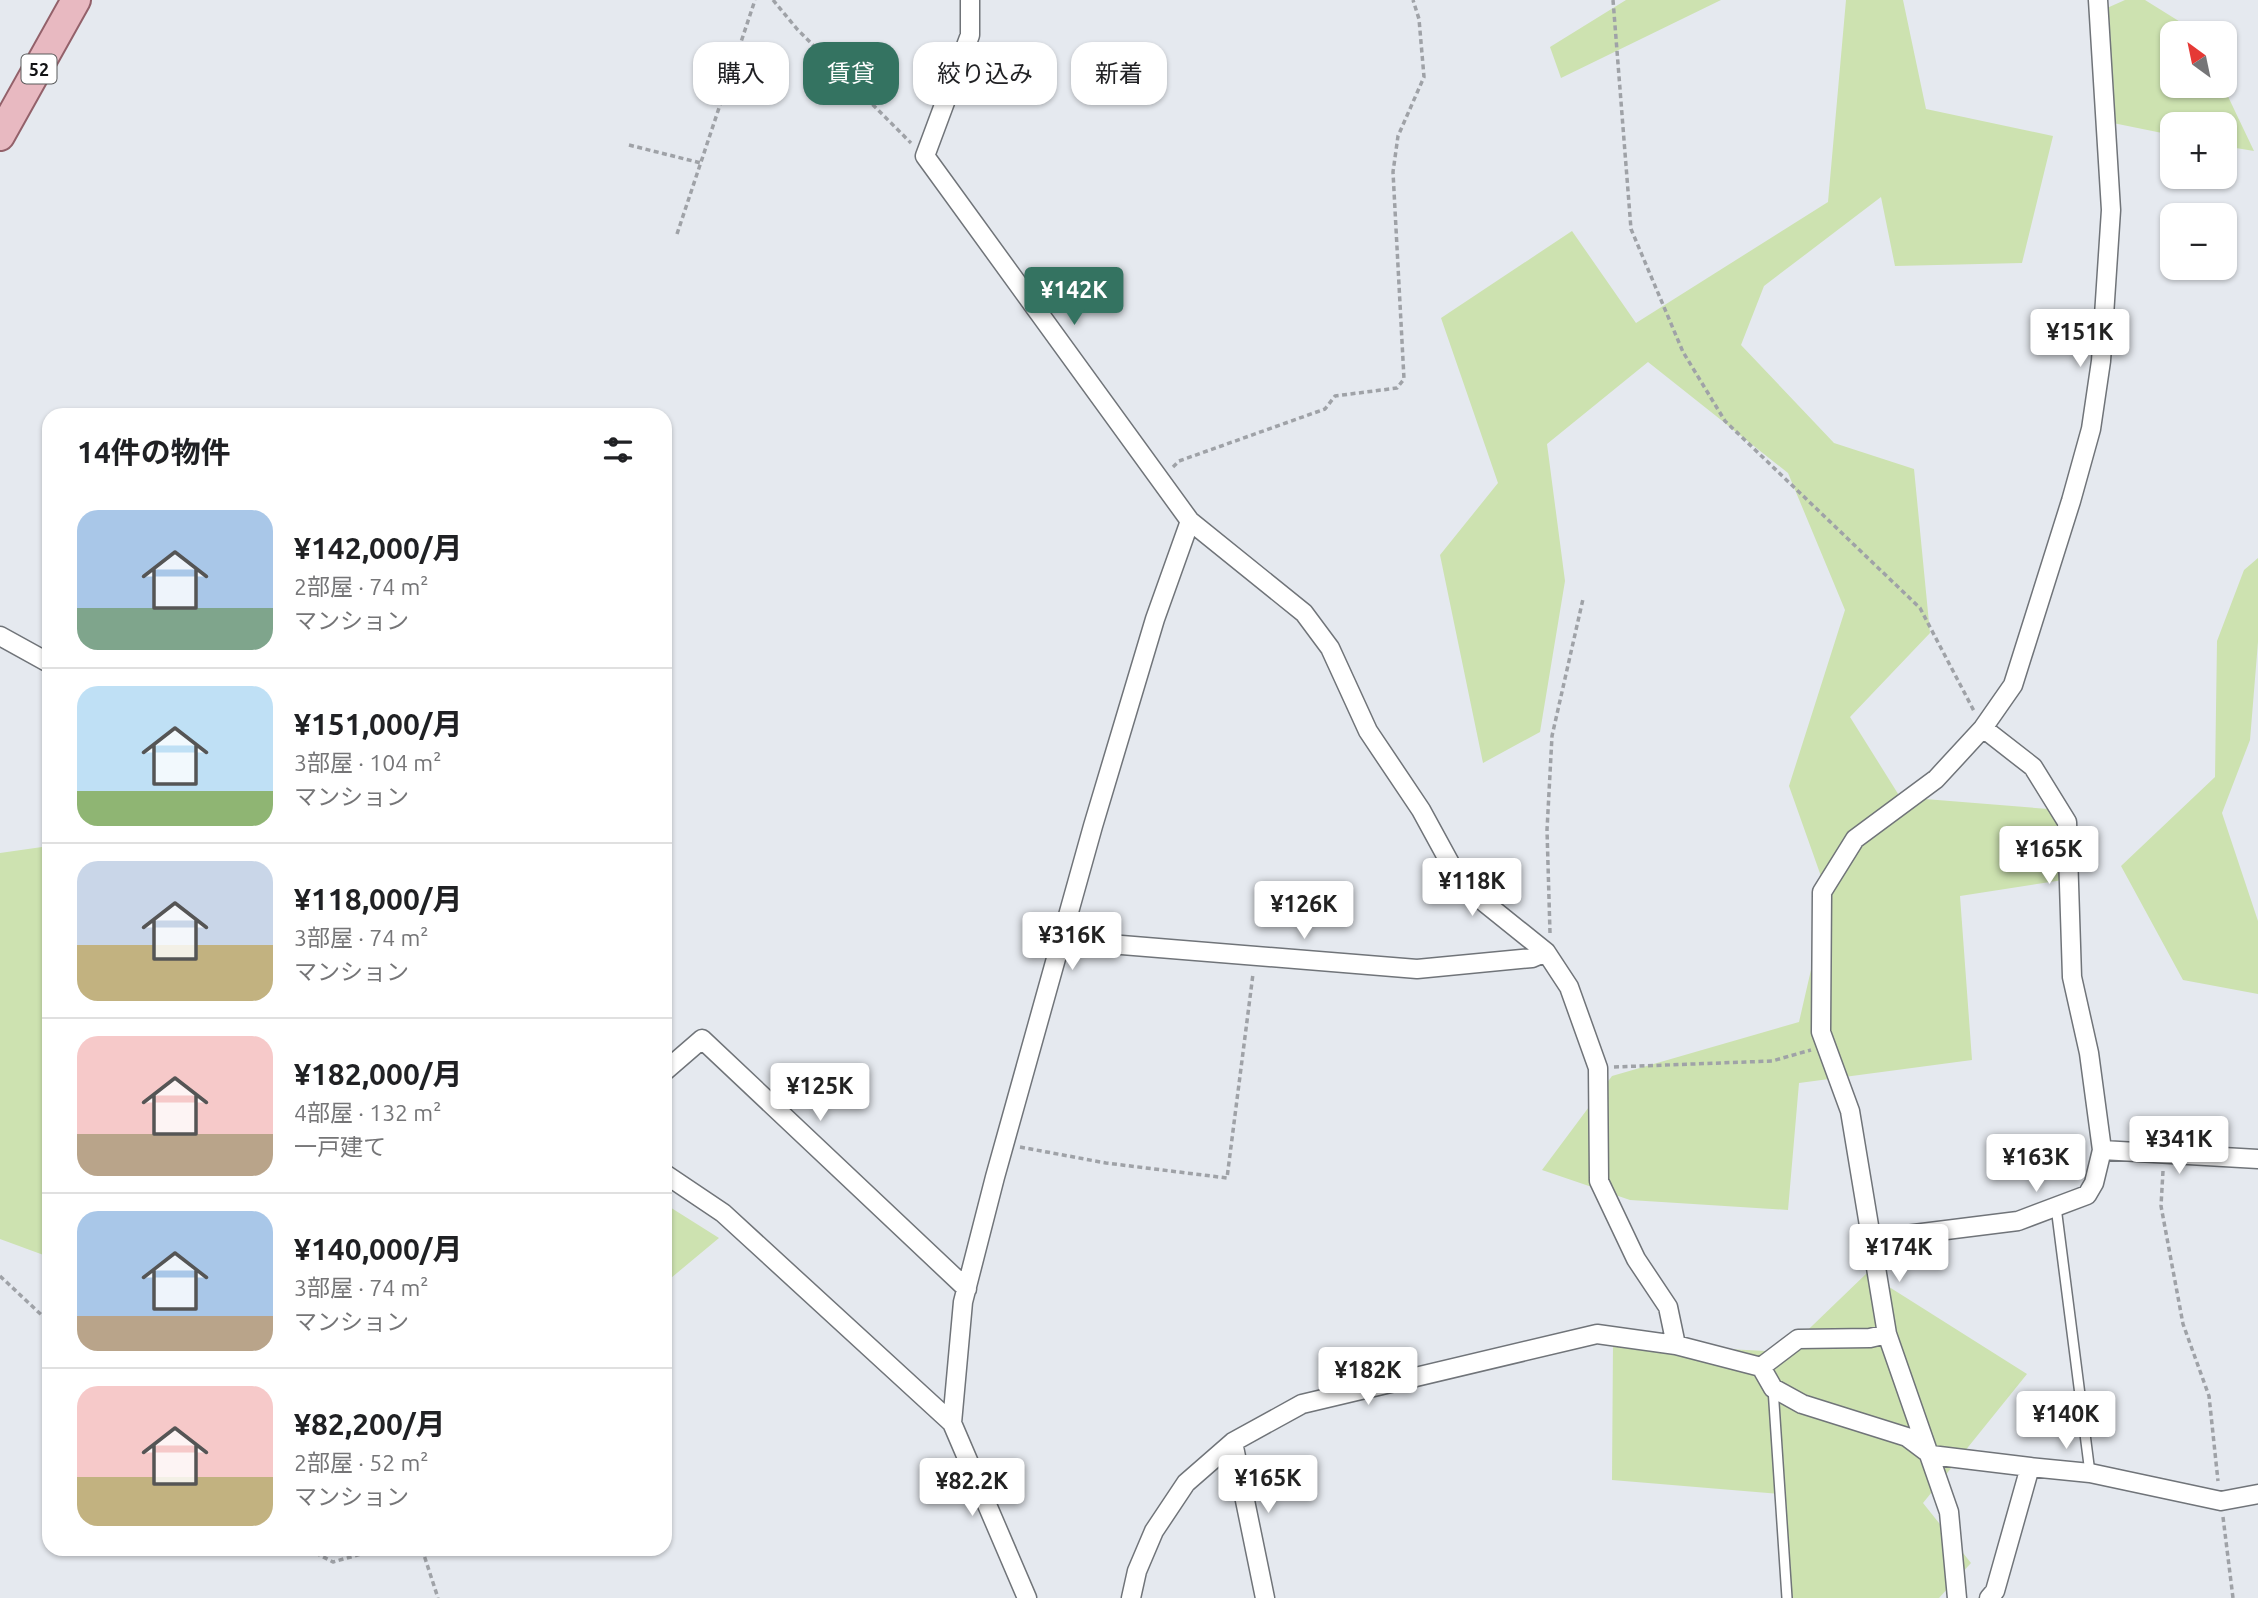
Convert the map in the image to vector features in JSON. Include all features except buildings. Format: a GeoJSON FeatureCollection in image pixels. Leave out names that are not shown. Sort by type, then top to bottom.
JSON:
{"type":"FeatureCollection","features":[{"type":"Feature","properties":{"kind":"main road","name":"52"},"geometry":{"type":"LineString","coordinates":[[0,136],[76,0]]}},
{"type":"Feature","properties":{"kind":"street"},"geometry":{"type":"LineString","coordinates":[[970,0],[970,35],[925,156],[1161,477],[1190,522],[1304,613],[1330,648],[1368,731],[1421,810],[1457,876],[1485,903],[1546,952],[1569,987],[1598,1068],[1599,1181],[1636,1259],[1668,1307],[1676,1345]]}},
{"type":"Feature","properties":{"kind":"street"},"geometry":{"type":"LineString","coordinates":[[1957,1598],[1949,1512],[1887,1334],[1874,1239],[1850,1111],[1821,1032],[1822,892],[1855,839],[1936,779],[1983,728],[2013,685],[2091,429],[2101,361],[2111,210],[2098,0]]}},
{"type":"Feature","properties":{"kind":"street"},"geometry":{"type":"LineString","coordinates":[[952,1423],[967,1289],[1004,1144],[1155,619],[1190,522]]}},
{"type":"Feature","properties":{"kind":"street"},"geometry":{"type":"LineString","coordinates":[[0,636],[42,659]]}},
{"type":"Feature","properties":{"kind":"street"},"geometry":{"type":"LineString","coordinates":[[1874,1239],[2018,1221],[2087,1195],[2094,1183],[2102,1150],[2089,1053],[2072,977],[2067,822],[2033,767],[1983,728]]}},
{"type":"Feature","properties":{"kind":"street"},"geometry":{"type":"LineString","coordinates":[[1064,931],[1097,943],[1418,970],[1532,958],[1546,952]]}},
{"type":"Feature","properties":{"kind":"street"},"geometry":{"type":"LineString","coordinates":[[672,1065],[702,1039],[967,1289]]}},
{"type":"Feature","properties":{"kind":"street"},"geometry":{"type":"LineString","coordinates":[[2102,1150],[2164,1156],[2258,1159]]}},
{"type":"Feature","properties":{"kind":"street"},"geometry":{"type":"LineString","coordinates":[[672,1179],[723,1213],[952,1423],[1027,1598]]}},
{"type":"Feature","properties":{"kind":"street"},"geometry":{"type":"LineString","coordinates":[[1131,1598],[1137,1571],[1154,1531],[1186,1483],[1233,1443],[1302,1404],[1597,1334],[1676,1345],[1761,1367],[1773,1388],[1802,1404],[1906,1437],[1931,1455],[2090,1473],[2221,1502],[2258,1493]]}},
{"type":"Feature","properties":{"kind":"street"},"geometry":{"type":"LineString","coordinates":[[1761,1367],[1798,1339],[1870,1338],[1887,1334]]}},
{"type":"Feature","properties":{"kind":"street"},"geometry":{"type":"LineString","coordinates":[[1233,1443],[1265,1598]]}},
{"type":"Feature","properties":{"kind":"street"},"geometry":{"type":"LineString","coordinates":[[1989,1598],[1995,1591],[2030,1467]]}},
{"type":"Feature","properties":{"kind":"lane"},"geometry":{"type":"LineString","coordinates":[[2056,1207],[2090,1473]]}},
{"type":"Feature","properties":{"kind":"lane"},"geometry":{"type":"LineString","coordinates":[[1773,1388],[1787,1598]]}},
{"type":"Feature","properties":{"kind":"path"},"geometry":{"type":"LineString","coordinates":[[677,234],[755,0]]}},
{"type":"Feature","properties":{"kind":"path"},"geometry":{"type":"LineString","coordinates":[[773,0],[797,29],[925,156]]}},
{"type":"Feature","properties":{"kind":"path"},"geometry":{"type":"LineString","coordinates":[[1161,477],[1178,461],[1325,409],[1335,396],[1397,388],[1404,379],[1394,172],[1398,136],[1424,77],[1419,19],[1413,0]]}},
{"type":"Feature","properties":{"kind":"path"},"geometry":{"type":"LineString","coordinates":[[1613,0],[1631,229],[1683,352],[1725,421],[1920,608],[1983,728]]}},
{"type":"Feature","properties":{"kind":"path"},"geometry":{"type":"LineString","coordinates":[[629,145],[701,163]]}},
{"type":"Feature","properties":{"kind":"path"},"geometry":{"type":"LineString","coordinates":[[1546,952],[1550,934],[1547,830],[1552,736],[1583,599]]}},
{"type":"Feature","properties":{"kind":"path"},"geometry":{"type":"LineString","coordinates":[[1004,1144],[1106,1163],[1227,1178],[1255,956]]}},
{"type":"Feature","properties":{"kind":"path"},"geometry":{"type":"LineString","coordinates":[[1598,1068],[1772,1062],[1804,1054],[1825,1042]]}},
{"type":"Feature","properties":{"kind":"path"},"geometry":{"type":"LineString","coordinates":[[2164,1156],[2161,1206],[2183,1324],[2209,1396],[2233,1598]]}},
{"type":"Feature","properties":{"kind":"path"},"geometry":{"type":"LineString","coordinates":[[0,1276],[42,1315]]}},
{"type":"Feature","properties":{"kind":"path"},"geometry":{"type":"LineString","coordinates":[[321,1556],[333,1562],[354,1556]]}},
{"type":"Feature","properties":{"kind":"path"},"geometry":{"type":"LineString","coordinates":[[424,1556],[438,1598]]}},
{"type":"Feature","properties":{"kind":"green space"},"geometry":{"type":"Polygon","coordinates":[[[1626,0],[1721,0],[1561,78],[1550,47],[1626,0]]]}},
{"type":"Feature","properties":{"kind":"green space"},"geometry":{"type":"Polygon","coordinates":[[[1846,0],[1903,0],[1926,109],[2053,136],[2022,263],[1895,266],[1881,197],[1764,286],[1741,345],[1834,443],[1914,469],[1930,633],[1850,717],[1900,797],[2061,810],[2063,880],[1960,896],[1972,1060],[1799,1083],[1788,1210],[1630,1200],[1542,1170],[1612,1076],[1799,1022],[1828,896],[1789,786],[1845,610],[1788,473],[1648,362],[1547,444],[1565,581],[1540,732],[1483,763],[1440,555],[1498,483],[1441,318],[1572,231],[1636,323],[1828,202],[1846,0]]]}},
{"type":"Feature","properties":{"kind":"green space"},"geometry":{"type":"Polygon","coordinates":[[[2125,0],[2145,0],[2179,21],[2160,21],[2160,98],[2229,98],[2235,112],[2160,112],[2160,133],[2113,123],[2107,8],[2125,0]]]}},
{"type":"Feature","properties":{"kind":"green space"},"geometry":{"type":"Polygon","coordinates":[[[2237,115],[2254,151],[2237,148],[2237,115]]]}},
{"type":"Feature","properties":{"kind":"green space"},"geometry":{"type":"Polygon","coordinates":[[[2258,558],[2258,642],[2250,740],[2222,813],[2258,921],[2258,994],[2183,980],[2121,866],[2215,777],[2217,641],[2244,570],[2258,558]]]}},
{"type":"Feature","properties":{"kind":"green space"},"geometry":{"type":"Polygon","coordinates":[[[42,847],[42,1254],[0,1239],[0,853],[42,847]]]}},
{"type":"Feature","properties":{"kind":"green space"},"geometry":{"type":"Polygon","coordinates":[[[672,1208],[719,1238],[672,1277],[672,1208]]]}},
{"type":"Feature","properties":{"kind":"green space"},"geometry":{"type":"Polygon","coordinates":[[[1867,1273],[2027,1374],[1923,1503],[1971,1563],[1939,1598],[1787,1598],[1780,1494],[1612,1480],[1613,1343],[1785,1352],[1867,1273]]]}}]}
